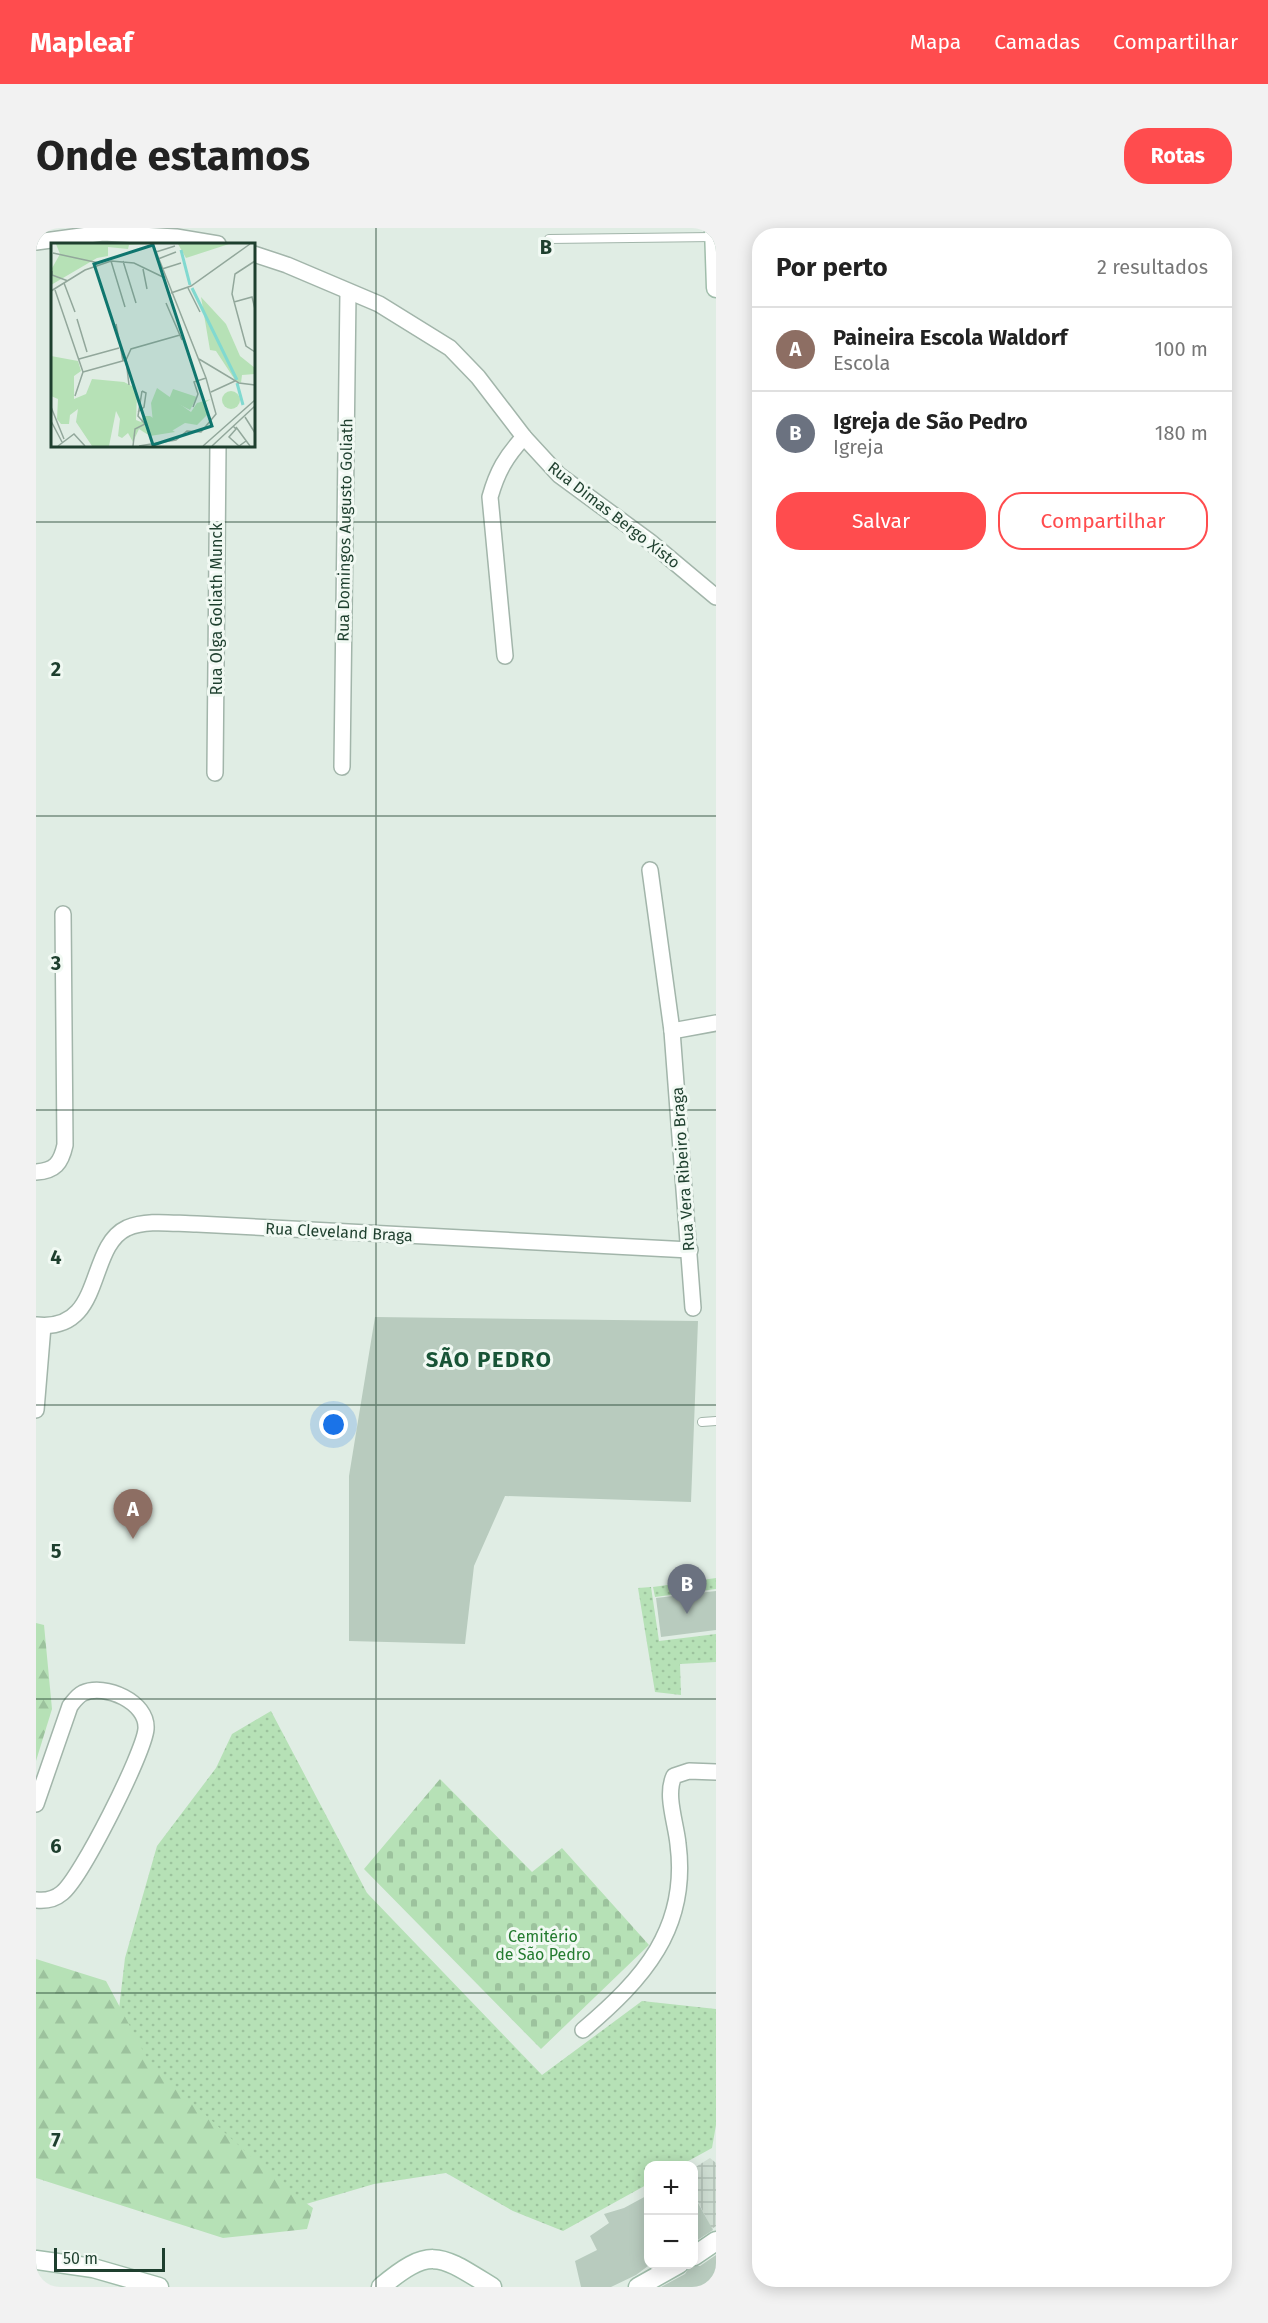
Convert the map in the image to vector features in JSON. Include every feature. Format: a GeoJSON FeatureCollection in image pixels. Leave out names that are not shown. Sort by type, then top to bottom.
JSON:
{"type":"FeatureCollection","features":[{"type":"Feature","properties":{"kind":"street"},"geometry":{"type":"LineString","coordinates":[[36,242],[100,231],[176,237],[212,243]]}},
{"type":"Feature","properties":{"kind":"street"},"geometry":{"type":"LineString","coordinates":[[714,232],[716,288]]}},
{"type":"Feature","properties":{"kind":"street","name":"Rua Dimas Bergo Xisto"},"geometry":{"type":"LineString","coordinates":[[255,254],[287,265],[348,293],[379,304],[450,348],[478,377],[524,437],[558,475],[649,541],[716,597]]}},
{"type":"Feature","properties":{"kind":"street","name":"Rua Domingos Augusto Goliath"},"geometry":{"type":"LineString","coordinates":[[342,767],[348,293]]}},
{"type":"Feature","properties":{"kind":"street"},"geometry":{"type":"LineString","coordinates":[[505,656],[490,496],[502,464],[524,437]]}},
{"type":"Feature","properties":{"kind":"street","name":"Rua Olga Goliath Munck"},"geometry":{"type":"LineString","coordinates":[[215,773],[218,447]]}},
{"type":"Feature","properties":{"kind":"street","name":"Rua Vera Ribeiro Braga"},"geometry":{"type":"LineString","coordinates":[[650,870],[672,1031],[693,1308]]}},
{"type":"Feature","properties":{"kind":"street"},"geometry":{"type":"LineString","coordinates":[[36,1172],[56,1167],[61,1160],[64,1145],[63,914]]}},
{"type":"Feature","properties":{"kind":"street"},"geometry":{"type":"LineString","coordinates":[[672,1031],[716,1023]]}},
{"type":"Feature","properties":{"kind":"street","name":"Rua Cleveland Braga"},"geometry":{"type":"LineString","coordinates":[[39,1325],[56,1325],[75,1314],[89,1293],[113,1242],[125,1229],[141,1225],[196,1224],[690,1250]]}},
{"type":"Feature","properties":{"kind":"street"},"geometry":{"type":"LineString","coordinates":[[36,1410],[39,1325]]}},
{"type":"Feature","properties":{"kind":"street"},"geometry":{"type":"LineString","coordinates":[[36,1804],[70,1706],[76,1698],[83,1692],[95,1691],[125,1698],[137,1706],[144,1716],[146,1729],[142,1744],[108,1816],[72,1882],[53,1899],[36,1900]]}},
{"type":"Feature","properties":{"kind":"street"},"geometry":{"type":"LineString","coordinates":[[583,2030],[623,1996],[644,1972],[662,1941],[673,1914],[681,1865],[670,1790],[674,1776],[689,1772],[716,1772]]}},
{"type":"Feature","properties":{"kind":"street"},"geometry":{"type":"LineString","coordinates":[[698,2253],[716,2241]]}},
{"type":"Feature","properties":{"kind":"street"},"geometry":{"type":"LineString","coordinates":[[381,2287],[409,2265],[426,2258],[443,2259],[492,2287]]}},
{"type":"Feature","properties":{"kind":"street"},"geometry":{"type":"LineString","coordinates":[[36,2260],[93,2268],[159,2287]]}},
{"type":"Feature","properties":{"kind":"street"},"geometry":{"type":"LineString","coordinates":[[638,2287],[672,2269]]}},
{"type":"Feature","properties":{"kind":"lane"},"geometry":{"type":"LineString","coordinates":[[549,239],[714,232]]}},
{"type":"Feature","properties":{"kind":"lane"},"geometry":{"type":"LineString","coordinates":[[702,1422],[716,1421]]}},
{"type":"Feature","properties":{"kind":"shaded area"},"geometry":{"type":"Polygon","coordinates":[[[710,2158],[716,2163],[716,2226],[712,2229],[698,2202],[698,2166],[710,2158]]]}},
{"type":"Feature","properties":{"kind":"green space"},"geometry":{"type":"Polygon","coordinates":[[[716,1578],[716,1589],[655,1597],[653,1587],[716,1578]]]}},
{"type":"Feature","properties":{"kind":"green space"},"geometry":{"type":"Polygon","coordinates":[[[651,1587],[659,1641],[716,1634],[716,1662],[680,1664],[681,1695],[655,1692],[638,1588],[651,1587]]]}},
{"type":"Feature","properties":{"kind":"green space"},"geometry":{"type":"Polygon","coordinates":[[[36,1623],[44,1625],[52,1709],[36,1761],[36,1623]]]}},
{"type":"Feature","properties":{"kind":"green space"},"geometry":{"type":"Polygon","coordinates":[[[271,1711],[367,1893],[542,2075],[642,2001],[716,2009],[716,2125],[712,2148],[688,2161],[644,2161],[644,2186],[563,2231],[513,2211],[446,2173],[374,2184],[262,2217],[113,2060],[125,1958],[157,1846],[216,1768],[232,1734],[271,1711]]]}},
{"type":"Feature","properties":{"kind":"green space","name":"Cemitério de São Pedro"},"geometry":{"type":"Polygon","coordinates":[[[440,1779],[532,1872],[562,1848],[649,1945],[541,2049],[364,1869],[440,1779]]]}},
{"type":"Feature","properties":{"kind":"green space"},"geometry":{"type":"Polygon","coordinates":[[[36,1959],[106,1981],[150,2064],[285,2188],[313,2208],[307,2229],[223,2238],[36,2178],[36,1959]]]}},
{"type":"Feature","properties":{"kind":"building"},"geometry":{"type":"Polygon","coordinates":[[[375,1317],[698,1321],[691,1502],[505,1496],[474,1566],[465,1644],[349,1641],[349,1476],[375,1317]]]}},
{"type":"Feature","properties":{"kind":"building"},"geometry":{"type":"Polygon","coordinates":[[[716,1591],[716,1630],[661,1637],[656,1598],[716,1591]]]}},
{"type":"Feature","properties":{"kind":"building"},"geometry":{"type":"Polygon","coordinates":[[[644,2197],[644,2269],[611,2287],[581,2287],[575,2261],[597,2250],[590,2236],[609,2223],[604,2214],[624,2208],[644,2197]]]}},
{"type":"Feature","properties":{"kind":"building"},"geometry":{"type":"Polygon","coordinates":[[[698,2203],[713,2230],[698,2240],[698,2203]]]}},
{"type":"Feature","properties":{"kind":"building"},"geometry":{"type":"Polygon","coordinates":[[[716,2255],[716,2287],[661,2287],[685,2274],[688,2269],[698,2269],[716,2255]]]}},
{"type":"Feature","properties":{"kind":"place","name":"Paineira Escola Waldorf"},"geometry":{"type":"Point","coordinates":[133,1539]}},
{"type":"Feature","properties":{"kind":"place","name":"Igreja de São Pedro"},"geometry":{"type":"Point","coordinates":[687,1614]}},
{"type":"Feature","properties":{"kind":"district","name":"SÃO PEDRO"},"geometry":{"type":"Point","coordinates":[489,1359]}}]}
